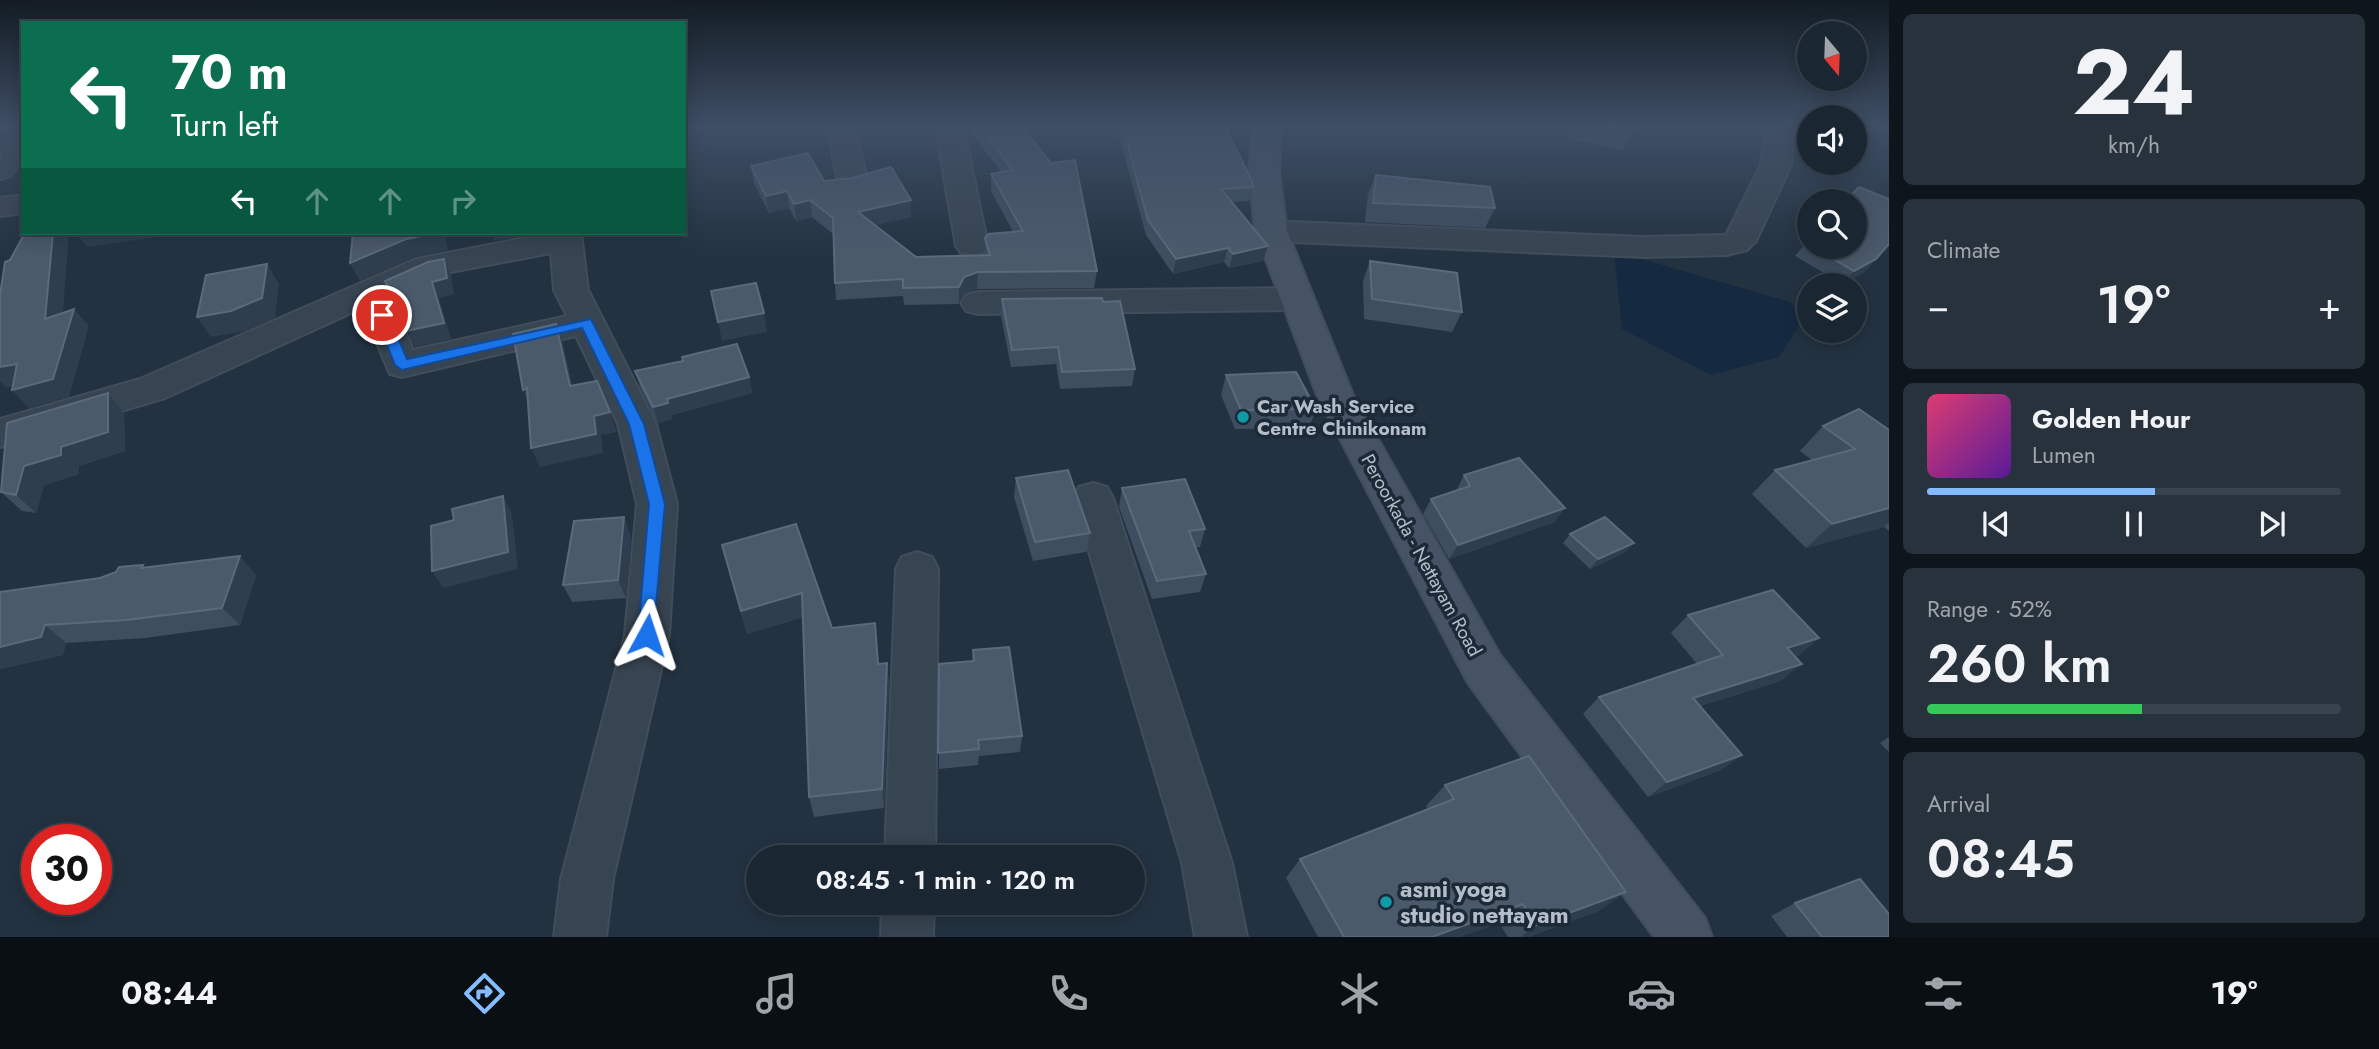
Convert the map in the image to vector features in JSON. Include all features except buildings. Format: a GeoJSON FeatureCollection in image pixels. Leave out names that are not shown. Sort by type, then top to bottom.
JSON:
{"type":"FeatureCollection","features":[{"type":"Feature","properties":{"kind":"street"},"geometry":{"type":"LineString","coordinates":[[850,169],[853,183]]}},
{"type":"Feature","properties":{"kind":"street"},"geometry":{"type":"LineString","coordinates":[[957,169],[972,246]]}},
{"type":"Feature","properties":{"kind":"street","name":"Peroorkada - Nettayam Road"},"geometry":{"type":"LineString","coordinates":[[1264,169],[1270,231],[1335,396],[1484,669],[1686,937]]}},
{"type":"Feature","properties":{"kind":"street"},"geometry":{"type":"LineString","coordinates":[[1270,231],[1643,247],[1727,245],[1736,243],[1745,234],[1749,216],[1774,169]]}},
{"type":"Feature","properties":{"kind":"street"},"geometry":{"type":"LineString","coordinates":[[0,208],[21,204]]}},
{"type":"Feature","properties":{"kind":"street"},"geometry":{"type":"LineString","coordinates":[[0,433],[152,389],[427,266],[565,237],[571,290],[637,424],[657,504],[647,635],[587,880],[580,937]]}},
{"type":"Feature","properties":{"kind":"street"},"geometry":{"type":"LineString","coordinates":[[371,290],[402,365],[586,322]]}},
{"type":"Feature","properties":{"kind":"street"},"geometry":{"type":"LineString","coordinates":[[978,303],[1295,299]]}},
{"type":"Feature","properties":{"kind":"street"},"geometry":{"type":"LineString","coordinates":[[1093,498],[1207,863],[1221,937]]}},
{"type":"Feature","properties":{"kind":"street"},"geometry":{"type":"LineString","coordinates":[[909,845],[917,569]]}},
{"type":"Feature","properties":{"kind":"street"},"geometry":{"type":"LineString","coordinates":[[907,937],[908,915]]}},
{"type":"Feature","properties":{"kind":"water"},"geometry":{"type":"Polygon","coordinates":[[[1614,251],[1790,302],[1797,311],[1797,328],[1779,357],[1711,375],[1622,329],[1614,251]]]}},
{"type":"Feature","properties":{"kind":"place","name":"Car Wash Service Centre Chinikonam"},"geometry":{"type":"Point","coordinates":[1243,417]}},
{"type":"Feature","properties":{"kind":"place","name":"asmi yoga studio nettayam"},"geometry":{"type":"Point","coordinates":[1386,902]}},
{"type":"Feature","properties":{"kind":"route"},"geometry":{"type":"LineString","coordinates":[[382,315],[402,365],[586,322],[637,424],[657,504],[647,635]]}}]}
